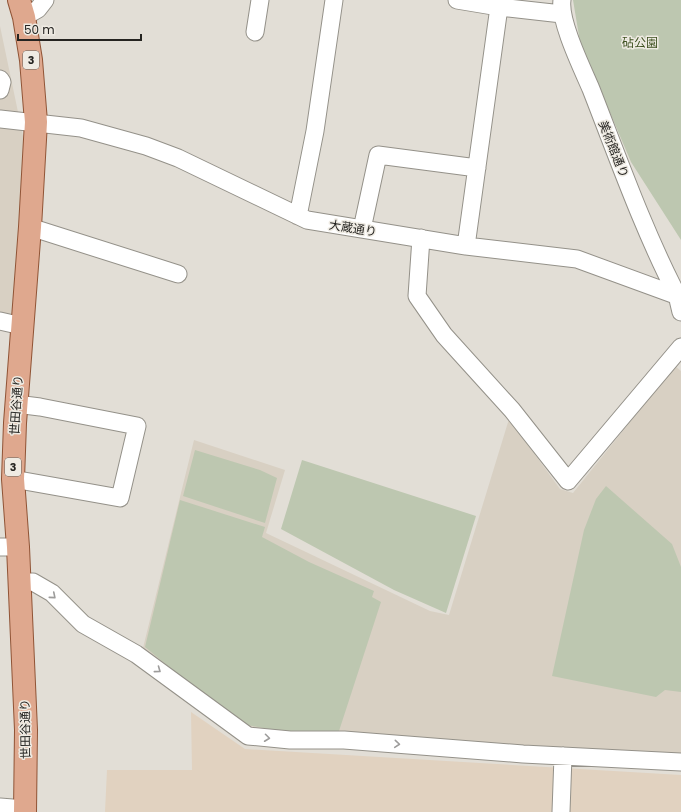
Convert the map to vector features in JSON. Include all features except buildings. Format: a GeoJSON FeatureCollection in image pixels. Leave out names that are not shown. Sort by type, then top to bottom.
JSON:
{"type":"FeatureCollection","features":[{"type":"Feature","properties":{"kind":"main road","name":"世田谷通り"},"geometry":{"type":"LineString","coordinates":[[21,9],[31,60],[36,122],[30,227],[16,404],[9,547],[18,582],[26,730],[25,811]]}},
{"type":"Feature","properties":{"kind":"street"},"geometry":{"type":"LineString","coordinates":[[21,9],[38,9],[45,0]]}},
{"type":"Feature","properties":{"kind":"street"},"geometry":{"type":"LineString","coordinates":[[255,32],[260,0]]}},
{"type":"Feature","properties":{"kind":"street"},"geometry":{"type":"LineString","coordinates":[[298,216],[315,131],[334,0]]}},
{"type":"Feature","properties":{"kind":"street"},"geometry":{"type":"LineString","coordinates":[[463,1],[498,8],[562,7]]}},
{"type":"Feature","properties":{"kind":"street","name":"美術館通り"},"geometry":{"type":"LineString","coordinates":[[562,7],[619,162],[679,296],[681,312]]}},
{"type":"Feature","properties":{"kind":"street"},"geometry":{"type":"LineString","coordinates":[[466,246],[498,8]]}},
{"type":"Feature","properties":{"kind":"street"},"geometry":{"type":"LineString","coordinates":[[0,79],[2,82],[0,90]]}},
{"type":"Feature","properties":{"kind":"street","name":"大蔵通り"},"geometry":{"type":"LineString","coordinates":[[0,119],[81,128],[146,146],[178,158],[307,220],[466,246],[577,259],[679,296]]}},
{"type":"Feature","properties":{"kind":"street"},"geometry":{"type":"LineString","coordinates":[[362,229],[378,154],[477,168]]}},
{"type":"Feature","properties":{"kind":"street"},"geometry":{"type":"LineString","coordinates":[[30,227],[178,274]]}},
{"type":"Feature","properties":{"kind":"street"},"geometry":{"type":"LineString","coordinates":[[421,238],[417,296],[444,335],[512,410],[568,481],[681,347]]}},
{"type":"Feature","properties":{"kind":"street"},"geometry":{"type":"LineString","coordinates":[[0,321],[22,326]]}},
{"type":"Feature","properties":{"kind":"street"},"geometry":{"type":"LineString","coordinates":[[13,479],[120,498],[137,426],[40,407],[16,404]]}},
{"type":"Feature","properties":{"kind":"street"},"geometry":{"type":"LineString","coordinates":[[18,582],[33,582],[52,593],[83,624],[136,654],[248,736],[290,740],[344,740],[563,756],[681,762]]}},
{"type":"Feature","properties":{"kind":"street"},"geometry":{"type":"LineString","coordinates":[[561,812],[563,756]]}},
{"type":"Feature","properties":{"kind":"street"},"geometry":{"type":"LineString","coordinates":[[0,807],[25,811]]}},
{"type":"Feature","properties":{"kind":"shaded area"},"geometry":{"type":"Polygon","coordinates":[[[0,26],[27,155],[16,318],[0,314],[0,26]]]}},
{"type":"Feature","properties":{"kind":"shaded area"},"geometry":{"type":"Polygon","coordinates":[[[675,366],[681,371],[681,756],[290,736],[247,728],[203,700],[143,648],[194,440],[285,470],[266,533],[430,611],[449,615],[509,419],[560,489],[573,493],[675,366]]]}},
{"type":"Feature","properties":{"kind":"shaded area"},"geometry":{"type":"Polygon","coordinates":[[[191,712],[245,749],[681,775],[681,812],[105,812],[107,770],[192,770],[191,712]]]}},
{"type":"Feature","properties":{"kind":"green space","name":"砧公園"},"geometry":{"type":"Polygon","coordinates":[[[573,0],[681,0],[681,240],[631,162],[580,42],[573,0]]]}},
{"type":"Feature","properties":{"kind":"green space"},"geometry":{"type":"Polygon","coordinates":[[[195,450],[260,470],[277,478],[265,523],[183,496],[195,450]]]}},
{"type":"Feature","properties":{"kind":"green space"},"geometry":{"type":"Polygon","coordinates":[[[302,460],[476,516],[446,613],[394,590],[281,529],[302,460]]]}},
{"type":"Feature","properties":{"kind":"green space"},"geometry":{"type":"Polygon","coordinates":[[[606,486],[672,544],[681,567],[681,692],[665,690],[656,697],[552,676],[584,530],[596,499],[606,486]]]}},
{"type":"Feature","properties":{"kind":"green space"},"geometry":{"type":"Polygon","coordinates":[[[180,500],[265,527],[262,537],[309,562],[374,591],[372,597],[381,602],[339,731],[290,733],[247,725],[204,696],[145,647],[180,500]]]}}]}
